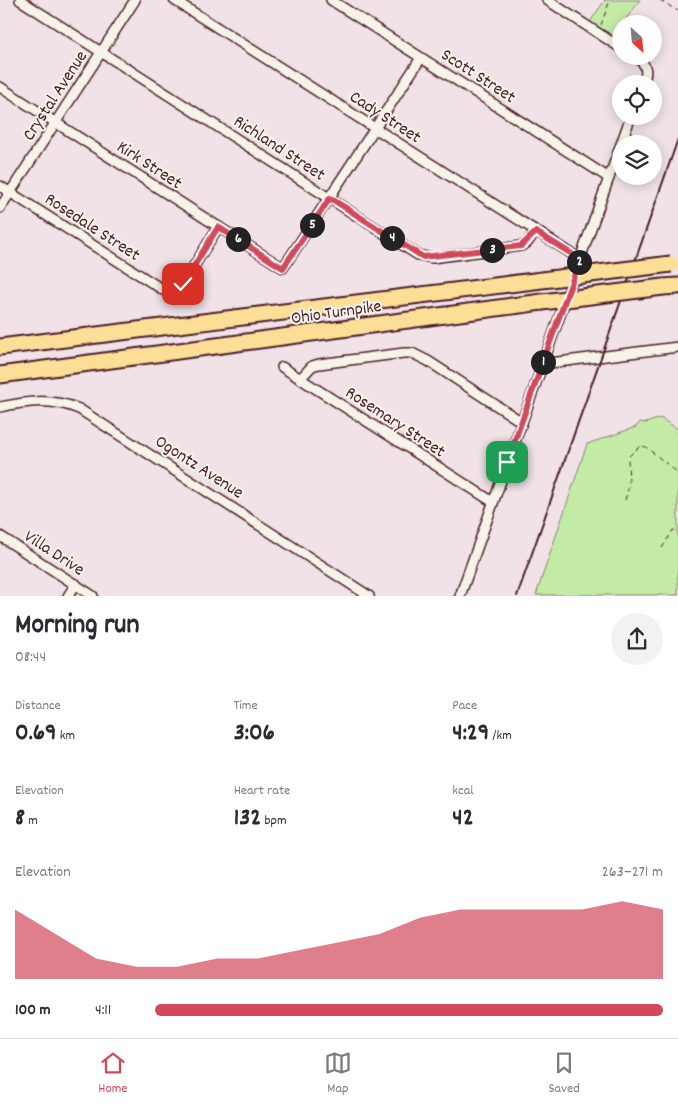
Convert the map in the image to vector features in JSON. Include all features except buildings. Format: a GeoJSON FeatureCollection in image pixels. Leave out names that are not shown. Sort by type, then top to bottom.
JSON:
{"type":"FeatureCollection","features":[{"type":"Feature","properties":{"kind":"highway","name":"Ohio Turnpike"},"geometry":{"type":"LineString","coordinates":[[0,347],[675,264]]}},
{"type":"Feature","properties":{"kind":"highway","name":"Ohio Turnpike"},"geometry":{"type":"LineString","coordinates":[[0,375],[670,286]]}},
{"type":"Feature","properties":{"kind":"street","name":"Richland Street"},"geometry":{"type":"LineString","coordinates":[[20,0],[423,257],[521,246],[536,232]]}},
{"type":"Feature","properties":{"kind":"street","name":"Crystal Avenue"},"geometry":{"type":"LineString","coordinates":[[0,208],[135,0]]}},
{"type":"Feature","properties":{"kind":"street","name":"Cady Street"},"geometry":{"type":"LineString","coordinates":[[174,0],[580,259]]}},
{"type":"Feature","properties":{"kind":"street","name":"Scott Street"},"geometry":{"type":"LineString","coordinates":[[331,0],[609,178]]}},
{"type":"Feature","properties":{"kind":"street"},"geometry":{"type":"LineString","coordinates":[[547,0],[612,42]]}},
{"type":"Feature","properties":{"kind":"street"},"geometry":{"type":"LineString","coordinates":[[330,198],[421,58]]}},
{"type":"Feature","properties":{"kind":"street","name":"Kirk Street"},"geometry":{"type":"LineString","coordinates":[[0,87],[283,268],[330,198]]}},
{"type":"Feature","properties":{"kind":"street"},"geometry":{"type":"LineString","coordinates":[[460,596],[628,125]]}},
{"type":"Feature","properties":{"kind":"street","name":"Rosedale Street"},"geometry":{"type":"LineString","coordinates":[[0,186],[168,293],[175,291],[183,284],[218,227]]}},
{"type":"Feature","properties":{"kind":"street"},"geometry":{"type":"LineString","coordinates":[[542,364],[678,347]]}},
{"type":"Feature","properties":{"kind":"street"},"geometry":{"type":"LineString","coordinates":[[300,379],[312,366],[319,364],[412,353],[428,361],[522,422]]}},
{"type":"Feature","properties":{"kind":"street","name":"Rosemary Street"},"geometry":{"type":"LineString","coordinates":[[282,367],[493,502]]}},
{"type":"Feature","properties":{"kind":"street","name":"Ogontz Avenue"},"geometry":{"type":"LineString","coordinates":[[0,407],[42,401],[61,402],[79,408],[370,596]]}},
{"type":"Feature","properties":{"kind":"street","name":"Villa Drive"},"geometry":{"type":"LineString","coordinates":[[0,536],[93,596]]}},
{"type":"Feature","properties":{"kind":"street"},"geometry":{"type":"LineString","coordinates":[[68,596],[76,584]]}},
{"type":"Feature","properties":{"kind":"path"},"geometry":{"type":"LineString","coordinates":[[597,32],[610,0]]}},
{"type":"Feature","properties":{"kind":"path"},"geometry":{"type":"LineString","coordinates":[[660,0],[678,11]]}},
{"type":"Feature","properties":{"kind":"path"},"geometry":{"type":"LineString","coordinates":[[625,500],[629,486],[628,457],[640,446],[646,446],[678,473]]}},
{"type":"Feature","properties":{"kind":"path"},"geometry":{"type":"LineString","coordinates":[[662,548],[673,530],[678,531]]}},
{"type":"Feature","properties":{"kind":"green space"},"geometry":{"type":"Polygon","coordinates":[[[605,0],[640,0],[629,15],[612,15],[612,35],[590,22],[605,0]]]}},
{"type":"Feature","properties":{"kind":"green space"},"geometry":{"type":"Polygon","coordinates":[[[660,418],[678,429],[678,595],[536,595],[587,444],[636,427],[640,422],[646,423],[660,418]]]}},
{"type":"Feature","properties":{"kind":"railway"},"geometry":{"type":"LineString","coordinates":[[517,596],[678,139]]}},
{"type":"Feature","properties":{"kind":"route"},"geometry":{"type":"LineString","coordinates":[[183,284],[218,227],[283,268],[330,198],[423,257],[432,258],[521,246],[536,232],[580,259],[507,462]]}}]}
